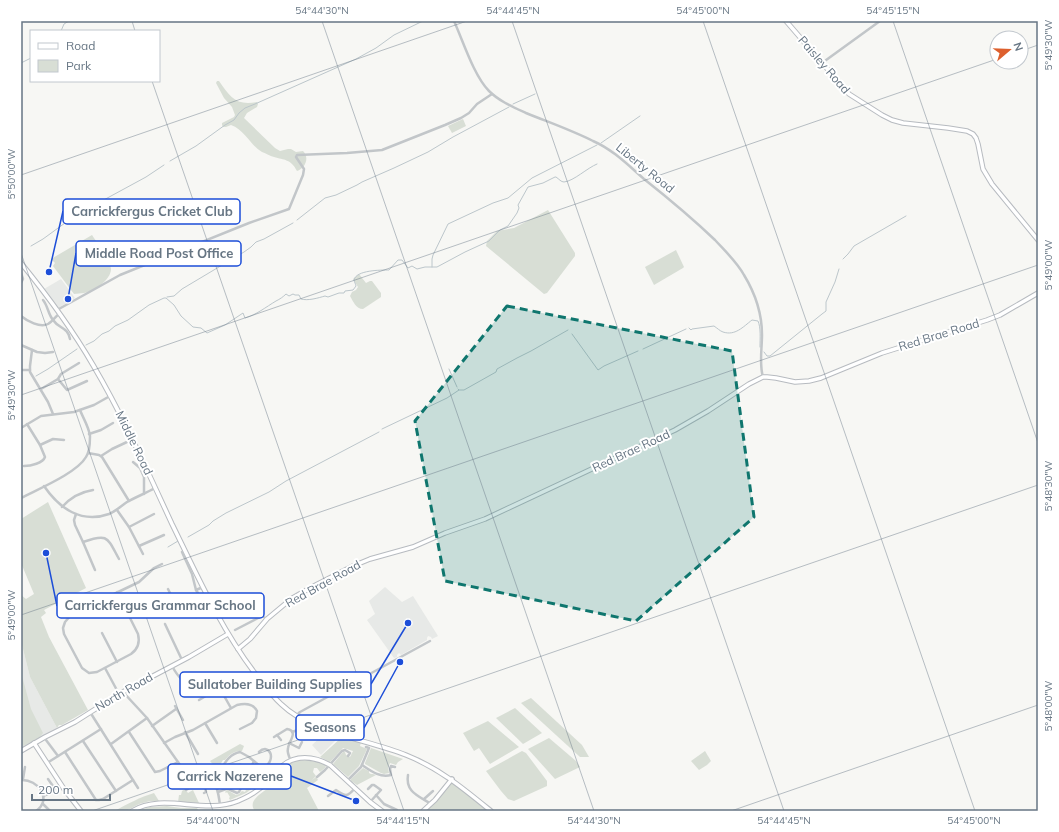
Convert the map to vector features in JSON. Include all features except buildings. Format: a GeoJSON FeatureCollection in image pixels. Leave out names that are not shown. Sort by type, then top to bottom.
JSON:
{"type":"FeatureCollection","features":[{"type":"Feature","properties":{"kind":"street","name":"Liberty Road"},"geometry":{"type":"LineString","coordinates":[[454,21],[478,74],[486,88],[492,94],[512,107],[593,140],[608,150],[680,208],[728,254],[744,274],[757,303],[762,328],[761,371],[763,377]]}},
{"type":"Feature","properties":{"kind":"street","name":"Paisley Road"},"geometry":{"type":"LineString","coordinates":[[786,21],[849,94],[882,115],[903,123],[948,128],[967,131],[973,134],[978,144],[983,169],[992,184],[1038,240]]}},
{"type":"Feature","properties":{"kind":"street"},"geometry":{"type":"LineString","coordinates":[[822,63],[880,21]]}},
{"type":"Feature","properties":{"kind":"street"},"geometry":{"type":"LineString","coordinates":[[57,310],[120,276],[249,223],[289,209],[304,169],[296,156],[297,155],[385,150],[461,118],[492,94]]}},
{"type":"Feature","properties":{"kind":"street","name":"Middle Road"},"geometry":{"type":"LineString","coordinates":[[21,263],[60,314],[85,351],[110,396],[215,611],[238,649],[274,698],[296,716],[313,725],[388,748],[422,762],[452,780],[491,811]]}},
{"type":"Feature","properties":{"kind":"street"},"geometry":{"type":"LineString","coordinates":[[21,273],[23,279],[21,283]]}},
{"type":"Feature","properties":{"kind":"street","name":"Red Brae Road"},"geometry":{"type":"LineString","coordinates":[[238,649],[250,639],[268,619],[291,599],[353,566],[370,559],[413,547],[496,514],[675,430],[708,411],[749,384],[763,377],[767,376],[796,382],[821,378],[882,353],[987,320],[1006,312],[1038,293]]}},
{"type":"Feature","properties":{"kind":"street"},"geometry":{"type":"LineString","coordinates":[[43,300],[52,320],[69,334],[70,339]]}},
{"type":"Feature","properties":{"kind":"street"},"geometry":{"type":"LineString","coordinates":[[21,316],[36,324],[46,325],[60,314]]}},
{"type":"Feature","properties":{"kind":"street"},"geometry":{"type":"LineString","coordinates":[[21,345],[43,353],[53,352]]}},
{"type":"Feature","properties":{"kind":"street"},"geometry":{"type":"LineString","coordinates":[[32,350],[31,374],[41,389],[53,414]]}},
{"type":"Feature","properties":{"kind":"street"},"geometry":{"type":"LineString","coordinates":[[41,389],[58,379],[61,374],[79,363]]}},
{"type":"Feature","properties":{"kind":"street"},"geometry":{"type":"LineString","coordinates":[[21,370],[30,370]]}},
{"type":"Feature","properties":{"kind":"street"},"geometry":{"type":"LineString","coordinates":[[58,379],[67,390],[87,381]]}},
{"type":"Feature","properties":{"kind":"street"},"geometry":{"type":"LineString","coordinates":[[21,428],[41,416],[80,410],[94,405],[110,396]]}},
{"type":"Feature","properties":{"kind":"street"},"geometry":{"type":"LineString","coordinates":[[21,498],[77,468],[84,460],[88,454],[89,434],[80,410]]}},
{"type":"Feature","properties":{"kind":"street"},"geometry":{"type":"LineString","coordinates":[[89,434],[101,430],[113,423]]}},
{"type":"Feature","properties":{"kind":"street"},"geometry":{"type":"LineString","coordinates":[[24,466],[44,459],[45,455],[27,424]]}},
{"type":"Feature","properties":{"kind":"street"},"geometry":{"type":"LineString","coordinates":[[40,445],[53,439],[64,440]]}},
{"type":"Feature","properties":{"kind":"street"},"geometry":{"type":"LineString","coordinates":[[88,454],[101,456],[127,442]]}},
{"type":"Feature","properties":{"kind":"street"},"geometry":{"type":"LineString","coordinates":[[101,456],[129,501]]}},
{"type":"Feature","properties":{"kind":"street"},"geometry":{"type":"LineString","coordinates":[[133,462],[140,468],[144,477],[144,494]]}},
{"type":"Feature","properties":{"kind":"street"},"geometry":{"type":"LineString","coordinates":[[44,486],[62,507],[76,514],[85,516],[109,514],[129,501],[155,488]]}},
{"type":"Feature","properties":{"kind":"street"},"geometry":{"type":"LineString","coordinates":[[62,507],[77,494],[93,490]]}},
{"type":"Feature","properties":{"kind":"street"},"geometry":{"type":"LineString","coordinates":[[117,510],[129,527],[143,554]]}},
{"type":"Feature","properties":{"kind":"street"},"geometry":{"type":"LineString","coordinates":[[76,514],[74,520],[75,525],[95,570]]}},
{"type":"Feature","properties":{"kind":"street"},"geometry":{"type":"LineString","coordinates":[[129,527],[154,514]]}},
{"type":"Feature","properties":{"kind":"street"},"geometry":{"type":"LineString","coordinates":[[139,546],[164,535]]}},
{"type":"Feature","properties":{"kind":"street"},"geometry":{"type":"LineString","coordinates":[[83,542],[99,537],[104,538],[110,543],[119,559]]}},
{"type":"Feature","properties":{"kind":"street"},"geometry":{"type":"LineString","coordinates":[[182,552],[192,574],[196,590],[208,610],[207,612],[196,617]]}},
{"type":"Feature","properties":{"kind":"street"},"geometry":{"type":"LineString","coordinates":[[116,592],[138,634],[138,643],[134,652],[97,672],[88,673],[84,670],[64,634],[63,626],[65,622],[69,617],[102,604],[116,592],[139,582],[154,568],[162,564]]}},
{"type":"Feature","properties":{"kind":"street"},"geometry":{"type":"LineString","coordinates":[[196,590],[203,587]]}},
{"type":"Feature","properties":{"kind":"street"},"geometry":{"type":"LineString","coordinates":[[168,588],[175,603]]}},
{"type":"Feature","properties":{"kind":"street"},"geometry":{"type":"LineString","coordinates":[[128,614],[170,593]]}},
{"type":"Feature","properties":{"kind":"street"},"geometry":{"type":"LineString","coordinates":[[235,630],[262,616],[268,619]]}},
{"type":"Feature","properties":{"kind":"street"},"geometry":{"type":"LineString","coordinates":[[165,624],[182,660]]}},
{"type":"Feature","properties":{"kind":"street"},"geometry":{"type":"LineString","coordinates":[[102,633],[117,662]]}},
{"type":"Feature","properties":{"kind":"street","name":"North Road"},"geometry":{"type":"LineString","coordinates":[[21,751],[75,722],[123,691],[228,634]]}},
{"type":"Feature","properties":{"kind":"street"},"geometry":{"type":"LineString","coordinates":[[296,716],[300,712],[430,641]]}},
{"type":"Feature","properties":{"kind":"street"},"geometry":{"type":"LineString","coordinates":[[172,665],[186,683],[196,685],[210,684],[218,689],[231,708]]}},
{"type":"Feature","properties":{"kind":"street"},"geometry":{"type":"LineString","coordinates":[[105,668],[119,694]]}},
{"type":"Feature","properties":{"kind":"street"},"geometry":{"type":"LineString","coordinates":[[199,700],[218,689]]}},
{"type":"Feature","properties":{"kind":"street"},"geometry":{"type":"LineString","coordinates":[[123,691],[147,718],[185,772]]}},
{"type":"Feature","properties":{"kind":"street"},"geometry":{"type":"LineString","coordinates":[[164,743],[185,732],[193,730],[238,704],[253,706],[257,711],[255,720],[240,729]]}},
{"type":"Feature","properties":{"kind":"street"},"geometry":{"type":"LineString","coordinates":[[152,726],[176,707],[183,720]]}},
{"type":"Feature","properties":{"kind":"street"},"geometry":{"type":"LineString","coordinates":[[90,712],[138,788]]}},
{"type":"Feature","properties":{"kind":"street"},"geometry":{"type":"LineString","coordinates":[[111,744],[147,718]]}},
{"type":"Feature","properties":{"kind":"street"},"geometry":{"type":"LineString","coordinates":[[204,723],[217,743]]}},
{"type":"Feature","properties":{"kind":"street"},"geometry":{"type":"LineString","coordinates":[[47,763],[101,729]]}},
{"type":"Feature","properties":{"kind":"street"},"geometry":{"type":"LineString","coordinates":[[281,740],[276,736],[287,729],[290,729],[292,732]]}},
{"type":"Feature","properties":{"kind":"street"},"geometry":{"type":"LineString","coordinates":[[292,732],[298,730],[310,736],[313,730]]}},
{"type":"Feature","properties":{"kind":"street"},"geometry":{"type":"LineString","coordinates":[[128,732],[155,772],[178,762]]}},
{"type":"Feature","properties":{"kind":"street"},"geometry":{"type":"LineString","coordinates":[[185,732],[198,754]]}},
{"type":"Feature","properties":{"kind":"street"},"geometry":{"type":"LineString","coordinates":[[290,761],[288,750],[289,743],[293,735],[292,732]]}},
{"type":"Feature","properties":{"kind":"street"},"geometry":{"type":"LineString","coordinates":[[46,740],[58,756]]}},
{"type":"Feature","properties":{"kind":"street"},"geometry":{"type":"LineString","coordinates":[[83,741],[116,791]]}},
{"type":"Feature","properties":{"kind":"street"},"geometry":{"type":"LineString","coordinates":[[289,743],[299,748],[302,742]]}},
{"type":"Feature","properties":{"kind":"street"},"geometry":{"type":"LineString","coordinates":[[34,743],[64,789],[81,811]]}},
{"type":"Feature","properties":{"kind":"street"},"geometry":{"type":"LineString","coordinates":[[347,781],[362,765],[369,748],[366,746]]}},
{"type":"Feature","properties":{"kind":"street"},"geometry":{"type":"LineString","coordinates":[[259,752],[266,749],[270,753],[270,761],[264,769]]}},
{"type":"Feature","properties":{"kind":"street"},"geometry":{"type":"LineString","coordinates":[[317,777],[343,750],[350,752],[348,756]]}},
{"type":"Feature","properties":{"kind":"street"},"geometry":{"type":"LineString","coordinates":[[65,752],[95,800],[100,800],[133,780]]}},
{"type":"Feature","properties":{"kind":"street"},"geometry":{"type":"LineString","coordinates":[[222,770],[231,756],[238,752],[254,761],[272,776]]}},
{"type":"Feature","properties":{"kind":"street"},"geometry":{"type":"LineString","coordinates":[[132,811],[142,806],[155,803],[220,806],[237,801],[251,795],[283,766],[290,761],[299,758],[319,760],[330,765],[370,802],[382,811]]}},
{"type":"Feature","properties":{"kind":"street"},"geometry":{"type":"LineString","coordinates":[[254,761],[248,773],[261,782]]}},
{"type":"Feature","properties":{"kind":"street"},"geometry":{"type":"LineString","coordinates":[[362,765],[383,776],[391,775],[391,766],[395,767]]}},
{"type":"Feature","properties":{"kind":"street"},"geometry":{"type":"LineString","coordinates":[[25,767],[22,780],[30,781],[36,785],[40,789],[43,796],[42,804],[36,811]]}},
{"type":"Feature","properties":{"kind":"street"},"geometry":{"type":"LineString","coordinates":[[408,775],[407,782],[410,789],[431,804]]}},
{"type":"Feature","properties":{"kind":"street"},"geometry":{"type":"LineString","coordinates":[[43,796],[55,789],[48,779]]}},
{"type":"Feature","properties":{"kind":"street"},"geometry":{"type":"LineString","coordinates":[[253,783],[255,779]]}},
{"type":"Feature","properties":{"kind":"street"},"geometry":{"type":"LineString","coordinates":[[424,811],[452,780]]}},
{"type":"Feature","properties":{"kind":"street"},"geometry":{"type":"LineString","coordinates":[[186,790],[204,781],[214,781],[218,792],[220,806]]}},
{"type":"Feature","properties":{"kind":"street"},"geometry":{"type":"LineString","coordinates":[[204,781],[206,792]]}},
{"type":"Feature","properties":{"kind":"street"},"geometry":{"type":"LineString","coordinates":[[218,792],[226,788],[229,784],[226,782]]}},
{"type":"Feature","properties":{"kind":"street"},"geometry":{"type":"LineString","coordinates":[[226,788],[236,794],[241,789],[243,784]]}},
{"type":"Feature","properties":{"kind":"street"},"geometry":{"type":"LineString","coordinates":[[368,789],[376,785],[381,790],[370,802]]}},
{"type":"Feature","properties":{"kind":"street"},"geometry":{"type":"LineString","coordinates":[[328,796],[336,790],[343,795],[348,795],[352,793],[355,788]]}},
{"type":"Feature","properties":{"kind":"street"},"geometry":{"type":"LineString","coordinates":[[241,789],[245,791]]}},
{"type":"Feature","properties":{"kind":"street"},"geometry":{"type":"LineString","coordinates":[[424,799],[432,794]]}},
{"type":"Feature","properties":{"kind":"street"},"geometry":{"type":"LineString","coordinates":[[376,795],[384,804],[397,810]]}},
{"type":"Feature","properties":{"kind":"street"},"geometry":{"type":"LineString","coordinates":[[42,804],[50,811]]}},
{"type":"Feature","properties":{"kind":"highlighted area"},"geometry":{"type":"Polygon","coordinates":[[[507,306],[732,351],[754,517],[636,621],[445,581],[415,421],[507,306]]]}},
{"type":"Feature","properties":{"kind":"shaded area"},"geometry":{"type":"Polygon","coordinates":[[[61,279],[75,298],[58,308],[44,289],[61,279]]]}},
{"type":"Feature","properties":{"kind":"shaded area"},"geometry":{"type":"Polygon","coordinates":[[[385,587],[402,602],[413,596],[438,636],[432,639],[428,636],[427,640],[401,655],[399,653],[397,657],[394,658],[367,620],[375,614],[369,601],[385,587]]]}},
{"type":"Feature","properties":{"kind":"shaded area"},"geometry":{"type":"Polygon","coordinates":[[[21,641],[30,677],[57,728],[21,750],[21,641]]]}},
{"type":"Feature","properties":{"kind":"shaded area"},"geometry":{"type":"Polygon","coordinates":[[[326,732],[330,733],[330,735],[339,737],[321,755],[312,745],[326,732]]]}},
{"type":"Feature","properties":{"kind":"green space"},"geometry":{"type":"Polygon","coordinates":[[[219,81],[234,99],[244,103],[257,102],[257,107],[247,113],[244,118],[275,148],[280,151],[291,149],[296,152],[303,151],[306,157],[306,162],[300,170],[297,171],[290,162],[272,157],[262,152],[254,146],[236,127],[231,125],[223,127],[222,123],[235,115],[232,107],[224,98],[216,83],[219,81]]]}},
{"type":"Feature","properties":{"kind":"green space"},"geometry":{"type":"Polygon","coordinates":[[[463,119],[466,126],[452,133],[448,126],[463,119]]]}},
{"type":"Feature","properties":{"kind":"green space"},"geometry":{"type":"Polygon","coordinates":[[[548,210],[575,253],[575,256],[547,293],[544,294],[486,246],[487,241],[497,231],[514,228],[548,210]]]}},
{"type":"Feature","properties":{"kind":"green space"},"geometry":{"type":"Polygon","coordinates":[[[92,235],[103,251],[110,265],[110,273],[105,281],[97,287],[88,292],[74,294],[53,266],[55,263],[51,259],[92,235]]]}},
{"type":"Feature","properties":{"kind":"green space"},"geometry":{"type":"Polygon","coordinates":[[[676,250],[684,267],[654,285],[645,267],[676,250]]]}},
{"type":"Feature","properties":{"kind":"green space"},"geometry":{"type":"Polygon","coordinates":[[[359,274],[366,283],[372,281],[381,293],[381,297],[363,309],[357,306],[350,296],[358,287],[353,279],[359,274]]]}},
{"type":"Feature","properties":{"kind":"green space"},"geometry":{"type":"Polygon","coordinates":[[[48,502],[86,588],[44,610],[46,613],[41,617],[49,637],[88,710],[62,725],[59,725],[57,728],[30,677],[21,641],[21,595],[26,599],[34,594],[21,563],[21,519],[48,502]]]}},
{"type":"Feature","properties":{"kind":"green space"},"geometry":{"type":"Polygon","coordinates":[[[21,674],[31,709],[43,733],[39,738],[21,747],[21,674]]]}},
{"type":"Feature","properties":{"kind":"green space"},"geometry":{"type":"Polygon","coordinates":[[[531,698],[582,745],[589,757],[580,757],[521,703],[531,698]]]}},
{"type":"Feature","properties":{"kind":"green space"},"geometry":{"type":"Polygon","coordinates":[[[515,708],[542,733],[523,744],[496,718],[515,708]]]}},
{"type":"Feature","properties":{"kind":"green space"},"geometry":{"type":"Polygon","coordinates":[[[488,721],[519,747],[490,764],[479,748],[474,751],[463,733],[488,721]]]}},
{"type":"Feature","properties":{"kind":"green space"},"geometry":{"type":"Polygon","coordinates":[[[342,737],[361,742],[360,746],[367,749],[359,766],[348,777],[333,764],[343,752],[350,757],[353,751],[343,748],[330,762],[320,757],[342,737]]]}},
{"type":"Feature","properties":{"kind":"green space"},"geometry":{"type":"Polygon","coordinates":[[[549,738],[576,761],[580,767],[555,779],[528,749],[549,738]]]}},
{"type":"Feature","properties":{"kind":"green space"},"geometry":{"type":"Polygon","coordinates":[[[240,744],[244,746],[242,751],[234,752],[223,760],[220,765],[220,769],[222,770],[221,773],[210,761],[240,744]]]}},
{"type":"Feature","properties":{"kind":"green space"},"geometry":{"type":"Polygon","coordinates":[[[371,748],[403,759],[396,765],[390,763],[388,768],[389,773],[381,773],[365,764],[371,748]]]}},
{"type":"Feature","properties":{"kind":"green space"},"geometry":{"type":"Polygon","coordinates":[[[522,751],[526,753],[547,781],[547,786],[514,801],[508,799],[486,771],[522,751]]]}},
{"type":"Feature","properties":{"kind":"green space"},"geometry":{"type":"Polygon","coordinates":[[[705,751],[711,761],[699,770],[691,761],[705,751]]]}},
{"type":"Feature","properties":{"kind":"green space"},"geometry":{"type":"Polygon","coordinates":[[[302,759],[309,759],[326,766],[320,772],[317,768],[314,768],[313,772],[316,776],[312,780],[316,777],[318,780],[307,788],[319,811],[255,811],[253,807],[254,801],[268,788],[265,785],[286,766],[302,759]]]}},
{"type":"Feature","properties":{"kind":"green space"},"geometry":{"type":"Polygon","coordinates":[[[240,763],[247,767],[245,770],[247,771],[247,774],[253,779],[252,783],[249,781],[248,784],[252,786],[256,781],[260,783],[246,793],[230,800],[227,792],[225,792],[227,790],[236,795],[242,791],[245,792],[246,790],[244,788],[246,783],[235,777],[234,771],[240,763]]]}},
{"type":"Feature","properties":{"kind":"green space"},"geometry":{"type":"Polygon","coordinates":[[[363,768],[369,771],[369,773],[376,775],[357,785],[351,781],[351,779],[363,768]]]}},
{"type":"Feature","properties":{"kind":"green space"},"geometry":{"type":"Polygon","coordinates":[[[452,779],[491,811],[423,811],[452,779]]]}},
{"type":"Feature","properties":{"kind":"green space"},"geometry":{"type":"Polygon","coordinates":[[[185,789],[188,793],[193,790],[199,803],[178,802],[179,795],[181,795],[182,791],[185,789]]]}},
{"type":"Feature","properties":{"kind":"green space"},"geometry":{"type":"Polygon","coordinates":[[[154,793],[159,801],[150,801],[139,804],[126,811],[114,811],[139,799],[154,793]]]}},
{"type":"Feature","properties":{"kind":"green space"},"geometry":{"type":"Polygon","coordinates":[[[167,806],[197,808],[199,811],[137,811],[150,807],[167,806]]]}},
{"type":"Feature","properties":{"kind":"waterway"},"geometry":{"type":"LineString","coordinates":[[61,30],[64,24],[69,21]]}},
{"type":"Feature","properties":{"kind":"waterway"},"geometry":{"type":"LineString","coordinates":[[170,161],[196,146],[234,120],[245,108],[356,59],[376,48],[394,35],[423,21]]}},
{"type":"Feature","properties":{"kind":"waterway"},"geometry":{"type":"LineString","coordinates":[[21,63],[30,58]]}},
{"type":"Feature","properties":{"kind":"waterway"},"geometry":{"type":"LineString","coordinates":[[513,104],[535,94]]}},
{"type":"Feature","properties":{"kind":"waterway"},"geometry":{"type":"LineString","coordinates":[[297,220],[325,198],[336,195],[428,152],[509,107]]}},
{"type":"Feature","properties":{"kind":"waterway"},"geometry":{"type":"LineString","coordinates":[[601,143],[640,116]]}},
{"type":"Feature","properties":{"kind":"waterway"},"geometry":{"type":"LineString","coordinates":[[432,267],[433,255],[448,224],[493,203],[508,198],[532,178],[597,145]]}},
{"type":"Feature","properties":{"kind":"waterway"},"geometry":{"type":"LineString","coordinates":[[86,345],[115,326],[128,320],[149,305],[164,298],[174,305],[181,316],[193,327],[201,328],[207,333],[225,325],[243,313],[245,318],[253,315],[286,294],[289,296],[293,294],[299,295],[301,299],[307,300],[325,296],[328,297],[353,290],[356,286],[354,280],[359,274],[369,271],[389,270],[398,260],[402,260],[408,268],[412,266],[417,269],[437,267],[489,241],[500,230],[508,226],[517,213],[519,208],[518,205],[528,187],[543,183],[555,177],[563,182],[568,181],[597,164]]}},
{"type":"Feature","properties":{"kind":"waterway"},"geometry":{"type":"LineString","coordinates":[[31,246],[76,215],[146,177],[164,165]]}},
{"type":"Feature","properties":{"kind":"waterway"},"geometry":{"type":"LineString","coordinates":[[843,259],[854,246],[906,216]]}},
{"type":"Feature","properties":{"kind":"waterway"},"geometry":{"type":"LineString","coordinates":[[167,297],[174,296],[182,289],[244,252],[256,242],[293,223]]}},
{"type":"Feature","properties":{"kind":"waterway"},"geometry":{"type":"LineString","coordinates":[[764,352],[767,356],[770,356],[826,311],[826,302],[839,269]]}},
{"type":"Feature","properties":{"kind":"waterway"},"geometry":{"type":"LineString","coordinates":[[689,328],[691,330],[714,326],[723,332],[731,333],[739,330],[752,320],[758,321],[760,330],[760,347]]}},
{"type":"Feature","properties":{"kind":"waterway"},"geometry":{"type":"LineString","coordinates":[[643,349],[686,329]]}},
{"type":"Feature","properties":{"kind":"waterway"},"geometry":{"type":"LineString","coordinates":[[459,390],[464,390],[496,372],[497,369],[568,330]]}},
{"type":"Feature","properties":{"kind":"waterway"},"geometry":{"type":"LineString","coordinates":[[572,334],[598,370],[638,351]]}},
{"type":"Feature","properties":{"kind":"waterway"},"geometry":{"type":"LineString","coordinates":[[36,376],[77,349]]}},
{"type":"Feature","properties":{"kind":"waterway"},"geometry":{"type":"LineString","coordinates":[[449,369],[457,387]]}},
{"type":"Feature","properties":{"kind":"waterway"},"geometry":{"type":"LineString","coordinates":[[382,429],[447,398],[459,390],[458,389]]}},
{"type":"Feature","properties":{"kind":"waterway"},"geometry":{"type":"LineString","coordinates":[[188,537],[226,513],[269,492],[286,481],[379,432]]}},
{"type":"Feature","properties":{"kind":"waterway"},"geometry":{"type":"LineString","coordinates":[[168,547],[178,541]]}},
{"type":"Feature","properties":{"kind":"place","name":"Carrickfergus Cricket Club"},"geometry":{"type":"Point","coordinates":[49,272]}},
{"type":"Feature","properties":{"kind":"place","name":"Middle Road Post Office"},"geometry":{"type":"Point","coordinates":[68,299]}},
{"type":"Feature","properties":{"kind":"place","name":"Carrickfergus Grammar School"},"geometry":{"type":"Point","coordinates":[46,553]}},
{"type":"Feature","properties":{"kind":"place","name":"Sullatober Building Supplies"},"geometry":{"type":"Point","coordinates":[408,623]}},
{"type":"Feature","properties":{"kind":"place","name":"Seasons"},"geometry":{"type":"Point","coordinates":[400,662]}},
{"type":"Feature","properties":{"kind":"place","name":"Carrick Nazerene"},"geometry":{"type":"Point","coordinates":[356,801]}}]}
